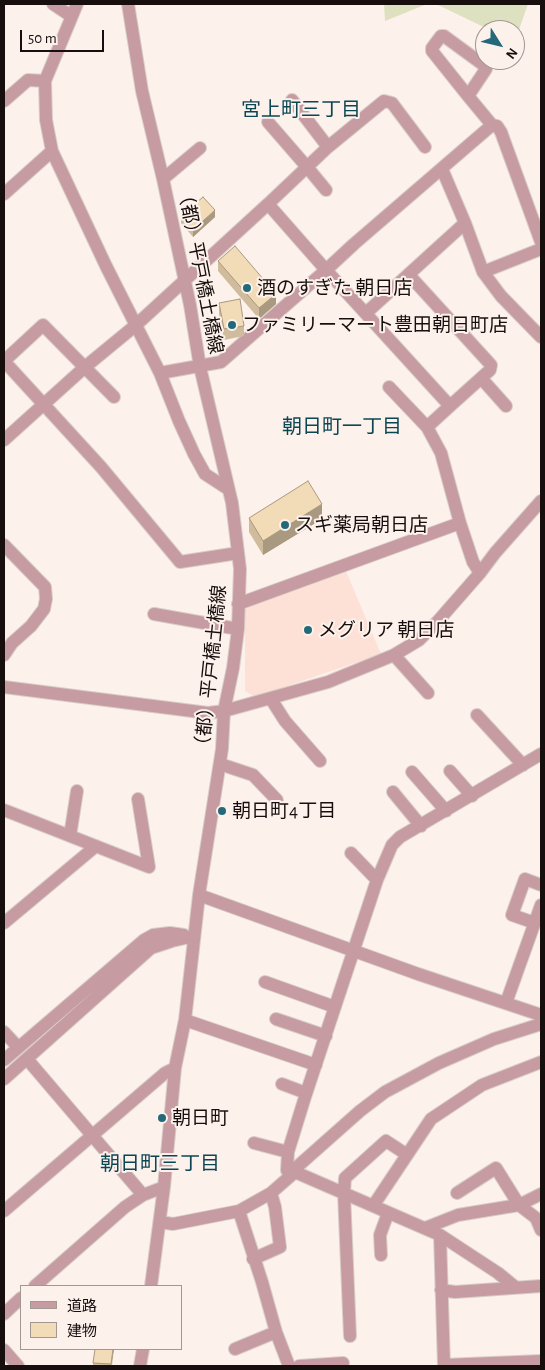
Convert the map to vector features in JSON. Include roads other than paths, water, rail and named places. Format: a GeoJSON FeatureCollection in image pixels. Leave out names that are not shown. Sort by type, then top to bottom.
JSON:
{"type":"FeatureCollection","features":[{"type":"Feature","properties":{"kind":"street"},"geometry":{"type":"LineString","coordinates":[[53,4],[71,16]]}},
{"type":"Feature","properties":{"kind":"street"},"geometry":{"type":"LineString","coordinates":[[77,4],[45,81],[46,120],[52,152],[160,373],[179,421],[205,474],[228,489]]}},
{"type":"Feature","properties":{"kind":"street","name":"（都）平戸橋土橋線"},"geometry":{"type":"LineString","coordinates":[[128,4],[142,91],[163,180],[200,367],[228,489],[240,570],[238,629],[233,668],[224,711],[220,764],[199,895],[185,1020],[175,1068],[164,1187],[151,1285]]}},
{"type":"Feature","properties":{"kind":"street"},"geometry":{"type":"LineString","coordinates":[[468,96],[486,69],[485,66],[444,36],[441,36],[432,48],[432,51],[468,96],[492,125],[497,126],[501,132],[541,242]]}},
{"type":"Feature","properties":{"kind":"street"},"geometry":{"type":"LineString","coordinates":[[4,101],[28,80],[45,81]]}},
{"type":"Feature","properties":{"kind":"street"},"geometry":{"type":"LineString","coordinates":[[292,100],[328,147]]}},
{"type":"Feature","properties":{"kind":"street"},"geometry":{"type":"LineString","coordinates":[[4,440],[85,367],[136,325],[328,147],[384,101],[392,103],[425,147]]}},
{"type":"Feature","properties":{"kind":"street"},"geometry":{"type":"LineString","coordinates":[[268,122],[326,190]]}},
{"type":"Feature","properties":{"kind":"street"},"geometry":{"type":"LineString","coordinates":[[160,373],[221,362],[492,125]]}},
{"type":"Feature","properties":{"kind":"street"},"geometry":{"type":"LineString","coordinates":[[163,180],[200,148]]}},
{"type":"Feature","properties":{"kind":"street"},"geometry":{"type":"LineString","coordinates":[[4,194],[52,152]]}},
{"type":"Feature","properties":{"kind":"street"},"geometry":{"type":"LineString","coordinates":[[442,169],[483,272],[501,296],[541,337]]}},
{"type":"Feature","properties":{"kind":"street"},"geometry":{"type":"LineString","coordinates":[[268,204],[450,406]]}},
{"type":"Feature","properties":{"kind":"street"},"geometry":{"type":"LineString","coordinates":[[366,313],[465,223]]}},
{"type":"Feature","properties":{"kind":"street"},"geometry":{"type":"LineString","coordinates":[[483,272],[541,250]]}},
{"type":"Feature","properties":{"kind":"street"},"geometry":{"type":"LineString","coordinates":[[409,275],[491,365],[490,370],[427,427]]}},
{"type":"Feature","properties":{"kind":"street"},"geometry":{"type":"LineString","coordinates":[[114,397],[43,325],[4,361],[102,467],[180,562],[238,553]]}},
{"type":"Feature","properties":{"kind":"street"},"geometry":{"type":"LineString","coordinates":[[481,378],[506,406]]}},
{"type":"Feature","properties":{"kind":"street"},"geometry":{"type":"LineString","coordinates":[[389,387],[427,427],[442,453],[460,523],[473,562],[480,573]]}},
{"type":"Feature","properties":{"kind":"street"},"geometry":{"type":"LineString","coordinates":[[4,686],[208,712],[224,711],[328,682],[394,655],[419,640],[438,621],[541,501]]}},
{"type":"Feature","properties":{"kind":"street"},"geometry":{"type":"LineString","coordinates":[[238,604],[460,523]]}},
{"type":"Feature","properties":{"kind":"street"},"geometry":{"type":"LineString","coordinates":[[4,545],[45,587],[46,599],[44,609],[4,655]]}},
{"type":"Feature","properties":{"kind":"street"},"geometry":{"type":"LineString","coordinates":[[154,614],[238,629]]}},
{"type":"Feature","properties":{"kind":"street"},"geometry":{"type":"LineString","coordinates":[[394,655],[428,693]]}},
{"type":"Feature","properties":{"kind":"street"},"geometry":{"type":"LineString","coordinates":[[271,699],[286,722],[320,761]]}},
{"type":"Feature","properties":{"kind":"street"},"geometry":{"type":"LineString","coordinates":[[477,715],[523,765]]}},
{"type":"Feature","properties":{"kind":"street"},"geometry":{"type":"LineString","coordinates":[[515,1287],[498,1273],[440,1235],[287,1170],[288,1152],[306,1093],[377,880],[392,844],[400,837],[541,754]]}},
{"type":"Feature","properties":{"kind":"street"},"geometry":{"type":"LineString","coordinates":[[220,764],[253,775],[276,800]]}},
{"type":"Feature","properties":{"kind":"street"},"geometry":{"type":"LineString","coordinates":[[450,771],[472,796]]}},
{"type":"Feature","properties":{"kind":"street"},"geometry":{"type":"LineString","coordinates":[[412,772],[446,811]]}},
{"type":"Feature","properties":{"kind":"street"},"geometry":{"type":"LineString","coordinates":[[70,836],[77,791]]}},
{"type":"Feature","properties":{"kind":"street"},"geometry":{"type":"LineString","coordinates":[[393,792],[420,826]]}},
{"type":"Feature","properties":{"kind":"street"},"geometry":{"type":"LineString","coordinates":[[4,810],[149,867],[138,799]]}},
{"type":"Feature","properties":{"kind":"street"},"geometry":{"type":"LineString","coordinates":[[4,923],[96,846]]}},
{"type":"Feature","properties":{"kind":"street"},"geometry":{"type":"LineString","coordinates":[[350,853],[377,880]]}},
{"type":"Feature","properties":{"kind":"street"},"geometry":{"type":"LineString","coordinates":[[535,923],[512,915],[525,879],[541,885]]}},
{"type":"Feature","properties":{"kind":"street"},"geometry":{"type":"LineString","coordinates":[[199,895],[280,926],[541,1015]]}},
{"type":"Feature","properties":{"kind":"street"},"geometry":{"type":"LineString","coordinates":[[506,1003],[541,905]]}},
{"type":"Feature","properties":{"kind":"street"},"geometry":{"type":"LineString","coordinates":[[4,1060],[144,940],[153,935],[170,933],[194,936]]}},
{"type":"Feature","properties":{"kind":"street"},"geometry":{"type":"LineString","coordinates":[[4,1079],[151,948],[194,936]]}},
{"type":"Feature","properties":{"kind":"street"},"geometry":{"type":"LineString","coordinates":[[265,982],[335,1007]]}},
{"type":"Feature","properties":{"kind":"street"},"geometry":{"type":"LineString","coordinates":[[276,1019],[326,1036]]}},
{"type":"Feature","properties":{"kind":"street"},"geometry":{"type":"LineString","coordinates":[[185,1020],[316,1065]]}},
{"type":"Feature","properties":{"kind":"street"},"geometry":{"type":"LineString","coordinates":[[160,1222],[173,1224],[238,1212],[270,1194],[295,1172],[298,1166],[360,1111],[385,1092],[439,1063],[494,1039],[541,1024]]}},
{"type":"Feature","properties":{"kind":"street"},"geometry":{"type":"LineString","coordinates":[[4,1032],[18,1047]]}},
{"type":"Feature","properties":{"kind":"street"},"geometry":{"type":"LineString","coordinates":[[27,1059],[143,1195]]}},
{"type":"Feature","properties":{"kind":"street"},"geometry":{"type":"LineString","coordinates":[[373,1206],[431,1119],[482,1085],[541,1062]]}},
{"type":"Feature","properties":{"kind":"street"},"geometry":{"type":"LineString","coordinates":[[4,1211],[165,1073],[175,1068]]}},
{"type":"Feature","properties":{"kind":"street"},"geometry":{"type":"LineString","coordinates":[[282,1084],[306,1093]]}},
{"type":"Feature","properties":{"kind":"street"},"geometry":{"type":"LineString","coordinates":[[350,1336],[345,1178],[386,1140],[406,1154]]}},
{"type":"Feature","properties":{"kind":"street"},"geometry":{"type":"LineString","coordinates":[[254,1143],[288,1152]]}},
{"type":"Feature","properties":{"kind":"street"},"geometry":{"type":"LineString","coordinates":[[457,1193],[496,1168],[519,1205],[536,1218],[541,1230]]}},
{"type":"Feature","properties":{"kind":"street"},"geometry":{"type":"LineString","coordinates":[[36,1285],[125,1207],[143,1195],[164,1187]]}},
{"type":"Feature","properties":{"kind":"street"},"geometry":{"type":"LineString","coordinates":[[253,1260],[280,1247],[275,1207],[270,1194]]}},
{"type":"Feature","properties":{"kind":"street"},"geometry":{"type":"LineString","coordinates":[[425,1228],[458,1215],[519,1205],[541,1194]]}},
{"type":"Feature","properties":{"kind":"street"},"geometry":{"type":"LineString","coordinates":[[238,1212],[262,1282],[276,1332],[289,1366]]}},
{"type":"Feature","properties":{"kind":"street"},"geometry":{"type":"LineString","coordinates":[[381,1256],[380,1236],[388,1213]]}},
{"type":"Feature","properties":{"kind":"street"},"geometry":{"type":"LineString","coordinates":[[440,1235],[444,1366],[541,1361]]}},
{"type":"Feature","properties":{"kind":"street"},"geometry":{"type":"LineString","coordinates":[[441,1290],[455,1292],[541,1286]]}},
{"type":"Feature","properties":{"kind":"street"},"geometry":{"type":"LineString","coordinates":[[4,1314],[20,1299]]}},
{"type":"Feature","properties":{"kind":"street"},"geometry":{"type":"LineString","coordinates":[[235,1349],[276,1332]]}},
{"type":"Feature","properties":{"kind":"street"},"geometry":{"type":"LineString","coordinates":[[4,1350],[18,1366]]}},
{"type":"Feature","properties":{"kind":"street"},"geometry":{"type":"LineString","coordinates":[[140,1366],[142,1350]]}},
{"type":"Feature","properties":{"kind":"street"},"geometry":{"type":"LineString","coordinates":[[299,1366],[343,1363]]}},
{"type":"Feature","properties":{"kind":"place","name":"酒のすぎた 朝日店"},"geometry":{"type":"Point","coordinates":[247,288]}},
{"type":"Feature","properties":{"kind":"place","name":"ファミリーマート豊田朝日町店"},"geometry":{"type":"Point","coordinates":[232,325]}},
{"type":"Feature","properties":{"kind":"place","name":"スギ薬局朝日店"},"geometry":{"type":"Point","coordinates":[285,525]}},
{"type":"Feature","properties":{"kind":"place","name":"メグリア 朝日店"},"geometry":{"type":"Point","coordinates":[308,630]}},
{"type":"Feature","properties":{"kind":"place","name":"朝日町4丁目"},"geometry":{"type":"Point","coordinates":[222,811]}},
{"type":"Feature","properties":{"kind":"place","name":"朝日町"},"geometry":{"type":"Point","coordinates":[162,1118]}},
{"type":"Feature","properties":{"kind":"district","name":"宮上町三丁目"},"geometry":{"type":"Point","coordinates":[301,110]}},
{"type":"Feature","properties":{"kind":"district","name":"朝日町一丁目"},"geometry":{"type":"Point","coordinates":[342,427]}},
{"type":"Feature","properties":{"kind":"district","name":"朝日町三丁目"},"geometry":{"type":"Point","coordinates":[160,1164]}}]}
